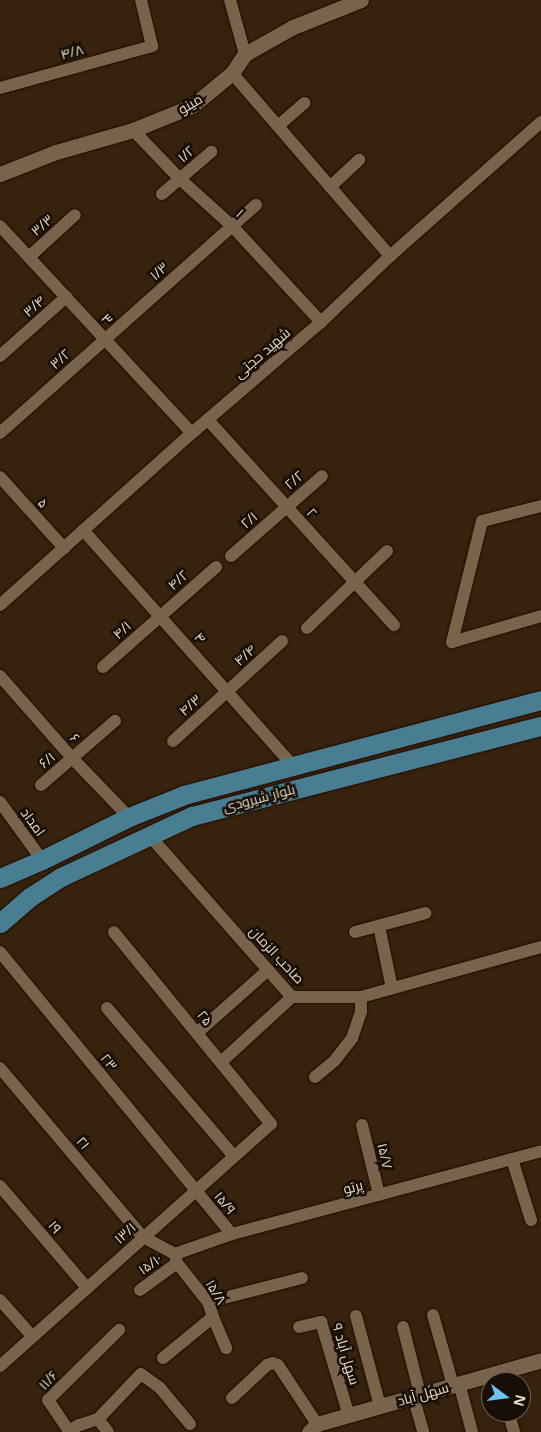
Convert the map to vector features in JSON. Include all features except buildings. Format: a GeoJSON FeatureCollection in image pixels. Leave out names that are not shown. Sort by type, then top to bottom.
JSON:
{"type":"FeatureCollection","features":[{"type":"Feature","properties":{"kind":"main road","name":"بلوار شیرودی"},"geometry":{"type":"LineString","coordinates":[[0,878],[42,860],[129,817],[184,795],[541,700]]}},
{"type":"Feature","properties":{"kind":"main road","name":"بلوار شیرودی"},"geometry":{"type":"LineString","coordinates":[[0,923],[30,897],[61,877],[149,834],[192,816],[541,726]]}},
{"type":"Feature","properties":{"kind":"main road"},"geometry":{"type":"LineString","coordinates":[[362,748],[367,770]]}},
{"type":"Feature","properties":{"kind":"street","name":"۴/۸"},"geometry":{"type":"LineString","coordinates":[[0,88],[152,46],[141,0]]}},
{"type":"Feature","properties":{"kind":"street"},"geometry":{"type":"LineString","coordinates":[[230,0],[245,54]]}},
{"type":"Feature","properties":{"kind":"street","name":"مینو"},"geometry":{"type":"LineString","coordinates":[[0,174],[56,152],[133,130],[192,106],[232,72],[245,54],[293,27],[361,0]]}},
{"type":"Feature","properties":{"kind":"street"},"geometry":{"type":"LineString","coordinates":[[232,72],[390,256]]}},
{"type":"Feature","properties":{"kind":"street"},"geometry":{"type":"LineString","coordinates":[[278,126],[304,103]]}},
{"type":"Feature","properties":{"kind":"street","name":"شهید حجتی"},"geometry":{"type":"LineString","coordinates":[[0,605],[192,433],[321,322],[390,256],[541,122]]}},
{"type":"Feature","properties":{"kind":"street","name":"۱"},"geometry":{"type":"LineString","coordinates":[[133,130],[180,179],[232,226],[321,322]]}},
{"type":"Feature","properties":{"kind":"street","name":"۱/۲"},"geometry":{"type":"LineString","coordinates":[[162,194],[211,152]]}},
{"type":"Feature","properties":{"kind":"street"},"geometry":{"type":"LineString","coordinates":[[330,187],[359,160]]}},
{"type":"Feature","properties":{"kind":"street","name":"۱/۳"},"geometry":{"type":"LineString","coordinates":[[105,339],[256,205]]}},
{"type":"Feature","properties":{"kind":"street","name":"۳/۳"},"geometry":{"type":"LineString","coordinates":[[29,257],[76,215]]}},
{"type":"Feature","properties":{"kind":"street","name":"۳"},"geometry":{"type":"LineString","coordinates":[[0,226],[192,433]]}},
{"type":"Feature","properties":{"kind":"street","name":"۳/۴"},"geometry":{"type":"LineString","coordinates":[[0,356],[66,297]]}},
{"type":"Feature","properties":{"kind":"street","name":"۳/۲"},"geometry":{"type":"LineString","coordinates":[[0,433],[105,339]]}},
{"type":"Feature","properties":{"kind":"street","name":"۲"},"geometry":{"type":"LineString","coordinates":[[208,420],[394,625]]}},
{"type":"Feature","properties":{"kind":"street","name":"۲/۲"},"geometry":{"type":"LineString","coordinates":[[286,507],[322,476]]}},
{"type":"Feature","properties":{"kind":"street","name":"۵"},"geometry":{"type":"LineString","coordinates":[[0,477],[64,548]]}},
{"type":"Feature","properties":{"kind":"street"},"geometry":{"type":"LineString","coordinates":[[541,506],[482,522],[452,642],[541,616]]}},
{"type":"Feature","properties":{"kind":"street","name":"۲/۱"},"geometry":{"type":"LineString","coordinates":[[230,556],[286,507]]}},
{"type":"Feature","properties":{"kind":"street","name":"۴"},"geometry":{"type":"LineString","coordinates":[[83,530],[293,766]]}},
{"type":"Feature","properties":{"kind":"street"},"geometry":{"type":"LineString","coordinates":[[307,628],[387,551]]}},
{"type":"Feature","properties":{"kind":"street","name":"۴/۲"},"geometry":{"type":"LineString","coordinates":[[160,616],[216,566]]}},
{"type":"Feature","properties":{"kind":"street","name":"۴/۱"},"geometry":{"type":"LineString","coordinates":[[103,667],[160,616]]}},
{"type":"Feature","properties":{"kind":"street","name":"۴/۴"},"geometry":{"type":"LineString","coordinates":[[228,691],[282,641]]}},
{"type":"Feature","properties":{"kind":"street","name":"۶"},"geometry":{"type":"LineString","coordinates":[[0,676],[72,758],[129,817]]}},
{"type":"Feature","properties":{"kind":"street","name":"۴/۳"},"geometry":{"type":"LineString","coordinates":[[173,741],[228,691]]}},
{"type":"Feature","properties":{"kind":"street","name":"۶/۱"},"geometry":{"type":"LineString","coordinates":[[41,785],[115,721]]}},
{"type":"Feature","properties":{"kind":"street","name":"امداد"},"geometry":{"type":"LineString","coordinates":[[0,802],[42,860]]}},
{"type":"Feature","properties":{"kind":"street","name":"صاحب الزمان"},"geometry":{"type":"LineString","coordinates":[[149,834],[292,997],[360,997],[541,947]]}},
{"type":"Feature","properties":{"kind":"street"},"geometry":{"type":"LineString","coordinates":[[354,932],[426,912]]}},
{"type":"Feature","properties":{"kind":"street"},"geometry":{"type":"LineString","coordinates":[[379,926],[392,988]]}},
{"type":"Feature","properties":{"kind":"street","name":"۲۵"},"geometry":{"type":"LineString","coordinates":[[114,932],[271,1124]]}},
{"type":"Feature","properties":{"kind":"street","name":"۲۳"},"geometry":{"type":"LineString","coordinates":[[0,952],[195,1191]]}},
{"type":"Feature","properties":{"kind":"street"},"geometry":{"type":"LineString","coordinates":[[197,1033],[268,970]]}},
{"type":"Feature","properties":{"kind":"street"},"geometry":{"type":"LineString","coordinates":[[221,1062],[292,997]]}},
{"type":"Feature","properties":{"kind":"street"},"geometry":{"type":"LineString","coordinates":[[315,1077],[335,1060],[352,1038],[361,1012],[360,997]]}},
{"type":"Feature","properties":{"kind":"street"},"geometry":{"type":"LineString","coordinates":[[107,1008],[234,1156]]}},
{"type":"Feature","properties":{"kind":"street","name":"۲۱"},"geometry":{"type":"LineString","coordinates":[[0,1068],[143,1237]]}},
{"type":"Feature","properties":{"kind":"street","name":"۱۳/۱"},"geometry":{"type":"LineString","coordinates":[[0,1366],[234,1156],[270,1128],[271,1124]]}},
{"type":"Feature","properties":{"kind":"street","name":"۱۵/۷"},"geometry":{"type":"LineString","coordinates":[[362,1125],[379,1195]]}},
{"type":"Feature","properties":{"kind":"street","name":"پرتو"},"geometry":{"type":"LineString","coordinates":[[176,1258],[232,1234],[541,1151]]}},
{"type":"Feature","properties":{"kind":"street"},"geometry":{"type":"LineString","coordinates":[[512,1159],[531,1220]]}},
{"type":"Feature","properties":{"kind":"street","name":"۱۹"},"geometry":{"type":"LineString","coordinates":[[0,1186],[87,1288]]}},
{"type":"Feature","properties":{"kind":"street","name":"۱۵/۹"},"geometry":{"type":"LineString","coordinates":[[195,1191],[232,1234]]}},
{"type":"Feature","properties":{"kind":"street"},"geometry":{"type":"LineString","coordinates":[[143,1237],[176,1258]]}},
{"type":"Feature","properties":{"kind":"street","name":"۱۵/۱۰"},"geometry":{"type":"LineString","coordinates":[[140,1290],[176,1258]]}},
{"type":"Feature","properties":{"kind":"street","name":"۱۵/۸"},"geometry":{"type":"LineString","coordinates":[[163,1358],[213,1317],[208,1302],[176,1258]]}},
{"type":"Feature","properties":{"kind":"street"},"geometry":{"type":"LineString","coordinates":[[208,1302],[302,1278]]}},
{"type":"Feature","properties":{"kind":"street"},"geometry":{"type":"LineString","coordinates":[[0,1300],[32,1336]]}},
{"type":"Feature","properties":{"kind":"street"},"geometry":{"type":"LineString","coordinates":[[433,1315],[472,1432]]}},
{"type":"Feature","properties":{"kind":"street"},"geometry":{"type":"LineString","coordinates":[[356,1316],[380,1406]]}},
{"type":"Feature","properties":{"kind":"street"},"geometry":{"type":"LineString","coordinates":[[213,1317],[226,1348]]}},
{"type":"Feature","properties":{"kind":"street","name":"سهل آباد ۹"},"geometry":{"type":"LineString","coordinates":[[299,1327],[321,1322],[349,1416]]}},
{"type":"Feature","properties":{"kind":"street"},"geometry":{"type":"LineString","coordinates":[[403,1327],[423,1432]]}},
{"type":"Feature","properties":{"kind":"street","name":"۱۱/۶"},"geometry":{"type":"LineString","coordinates":[[98,1419],[79,1425],[69,1431],[48,1400],[119,1330]]}},
{"type":"Feature","properties":{"kind":"street","name":"سهل آباد"},"geometry":{"type":"LineString","coordinates":[[511,1372],[541,1360]]}},
{"type":"Feature","properties":{"kind":"street"},"geometry":{"type":"LineString","coordinates":[[232,1398],[267,1365],[273,1362],[278,1365],[313,1428]]}},
{"type":"Feature","properties":{"kind":"street"},"geometry":{"type":"LineString","coordinates":[[108,1432],[98,1419],[141,1374],[160,1388],[190,1424]]}},
{"type":"Feature","properties":{"kind":"street","name":"سهل آباد"},"geometry":{"type":"LineString","coordinates":[[313,1428],[416,1395],[456,1384],[481,1380]]}}]}
